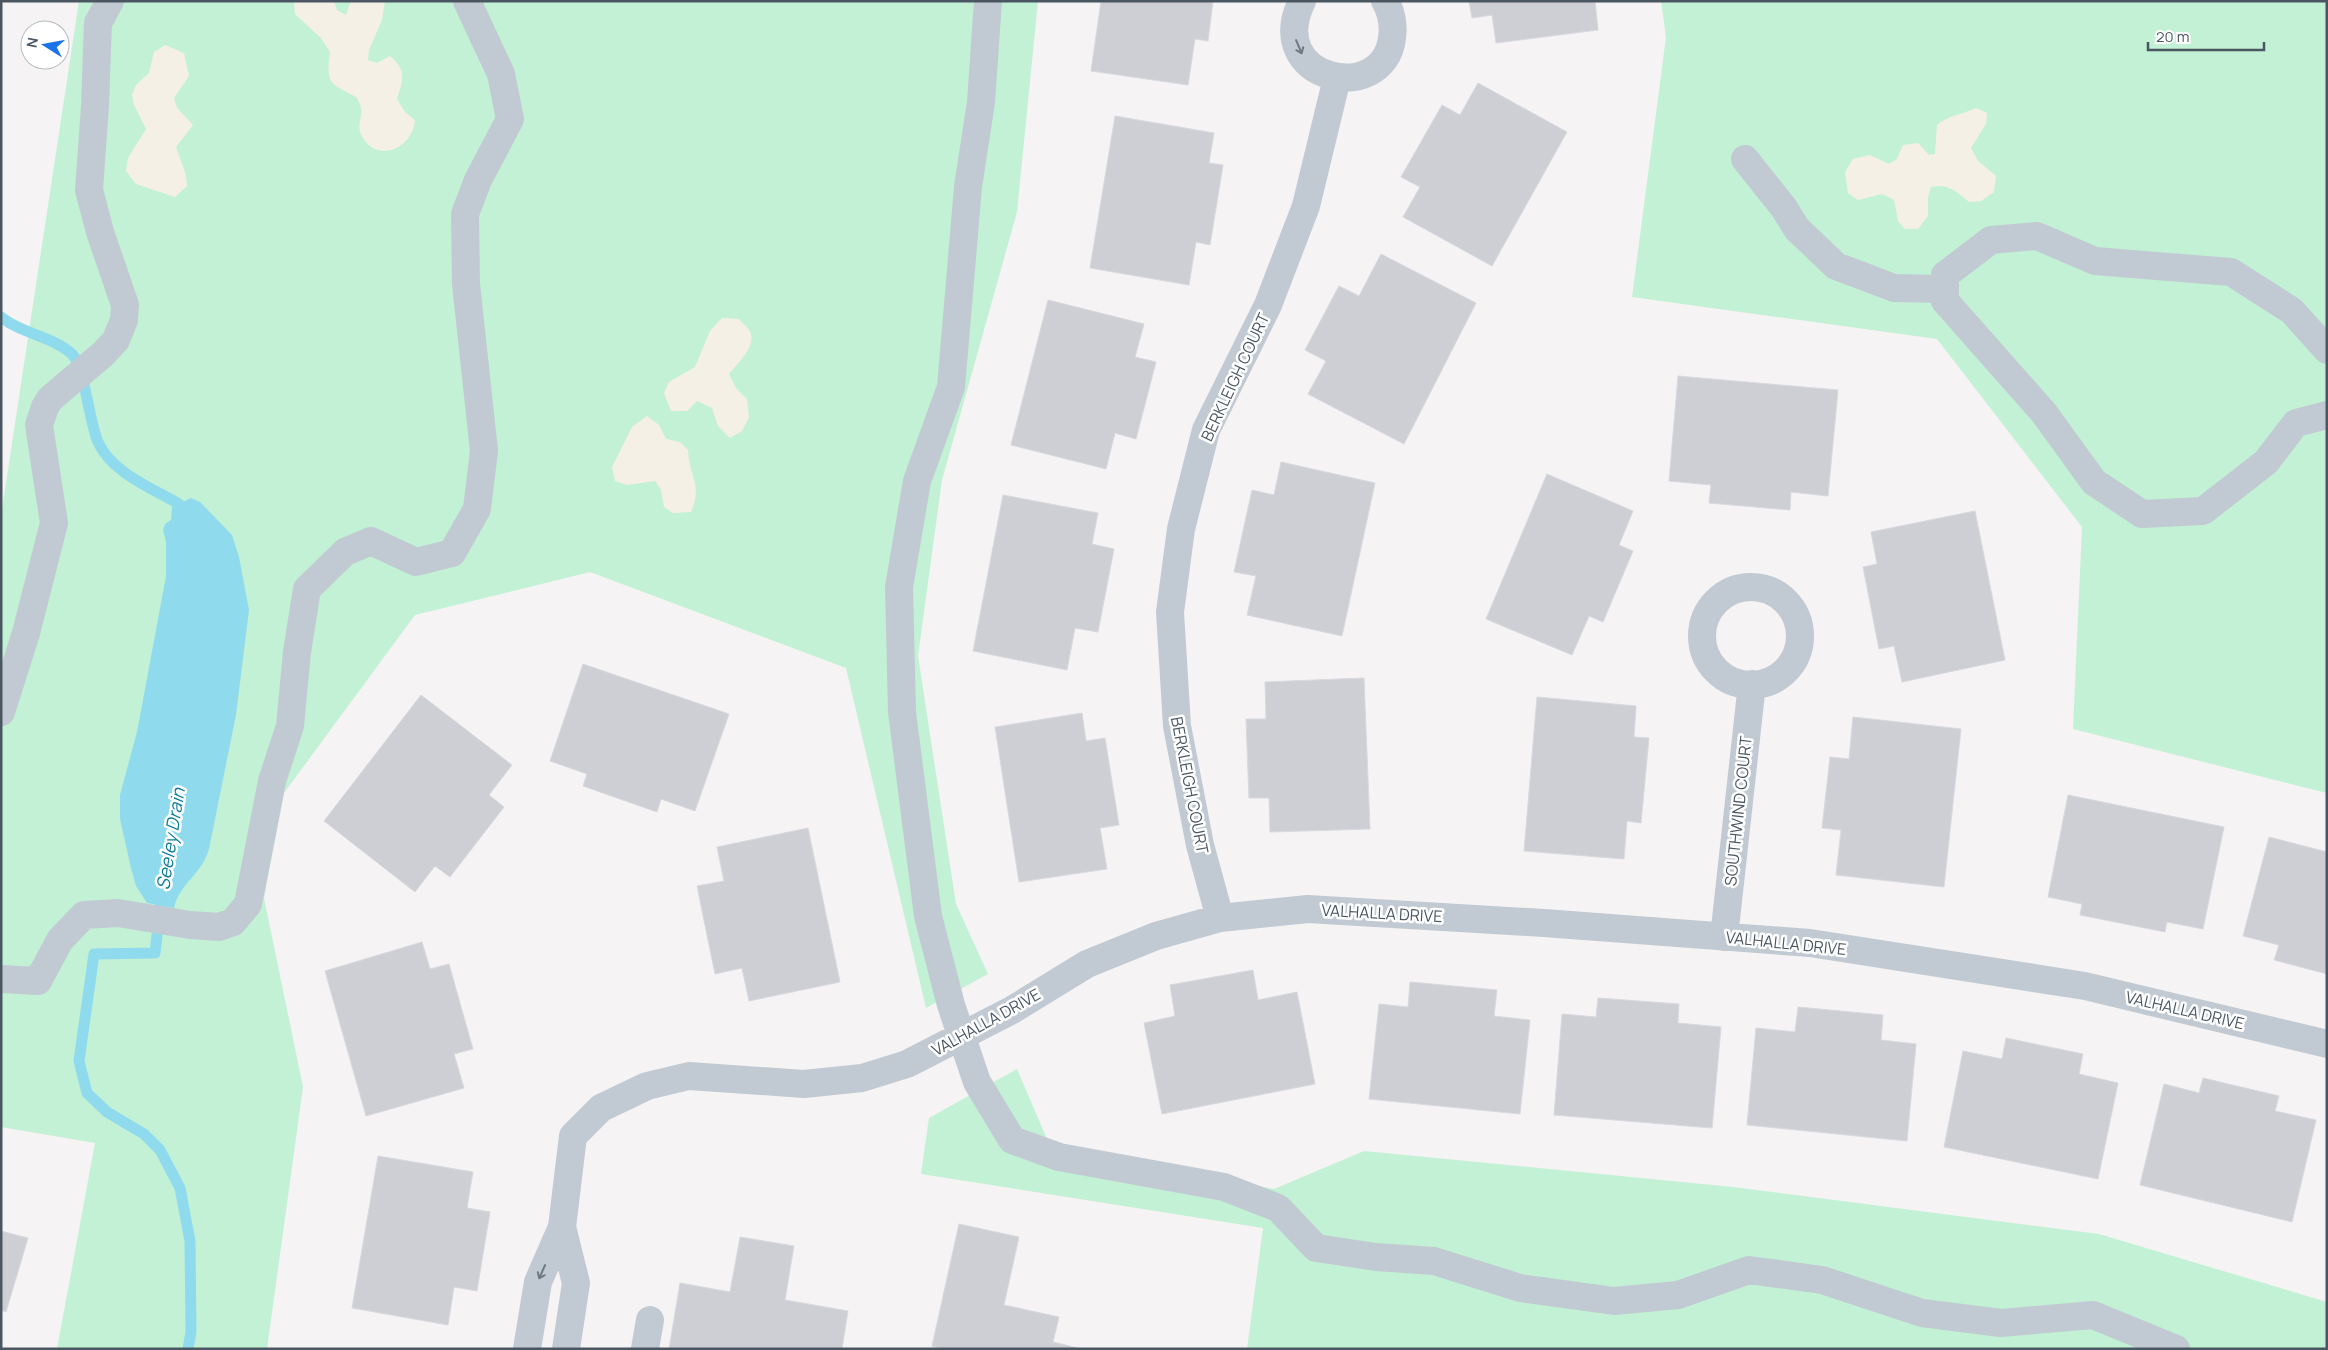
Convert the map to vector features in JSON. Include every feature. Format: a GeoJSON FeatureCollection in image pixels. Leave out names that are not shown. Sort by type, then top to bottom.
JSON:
{"type":"FeatureCollection","features":[{"type":"Feature","properties":{"kind":"street"},"geometry":{"type":"LineString","coordinates":[[1,712],[26,633],[54,524],[39,425],[50,399],[103,354],[116,340],[124,320],[125,305],[100,232],[89,190],[98,23],[110,1]]}},
{"type":"Feature","properties":{"kind":"street"},"geometry":{"type":"LineString","coordinates":[[1,979],[38,981],[60,940],[84,915],[118,913],[190,925],[218,927],[233,922],[248,904],[272,781],[290,726],[307,589],[345,552],[372,541],[416,562],[452,553],[477,509],[484,451],[466,284],[465,214],[478,180],[510,119],[501,74],[467,1]]}},
{"type":"Feature","properties":{"kind":"street"},"geometry":{"type":"LineString","coordinates":[[988,1],[980,102],[966,207],[951,387],[917,481],[899,587],[902,712],[928,916],[951,1006],[977,1082],[1012,1140],[1059,1157],[1224,1186],[1278,1208],[1316,1248],[1376,1257],[1434,1261],[1520,1288],[1614,1301],[1678,1295],[1749,1270],[1822,1280],[1922,1313],[2001,1322],[2094,1315],[2176,1349]]}},
{"type":"Feature","properties":{"kind":"street"},"geometry":{"type":"LineString","coordinates":[[1302,1],[1296,13],[1294,31],[1298,48],[1306,62],[1320,73],[1337,78],[1354,77],[1370,71],[1383,59],[1391,44],[1393,26],[1390,10],[1385,1]]}},
{"type":"Feature","properties":{"kind":"street","name":"BERKLEIGH COURT"},"geometry":{"type":"LineString","coordinates":[[1220,918],[1200,845],[1177,726],[1170,612],[1181,529],[1206,430],[1268,305],[1306,206],[1337,78]]}},
{"type":"Feature","properties":{"kind":"street"},"geometry":{"type":"LineString","coordinates":[[1745,159],[1784,208],[1797,229],[1836,266],[1894,288],[1945,289]]}},
{"type":"Feature","properties":{"kind":"street"},"geometry":{"type":"LineString","coordinates":[[2327,350],[2292,311],[2231,272],[2095,261],[2037,236],[1992,240],[1945,275],[1945,301],[2044,413],[2094,482],[2142,514],[2203,511],[2266,462],[2296,423],[2327,415]]}},
{"type":"Feature","properties":{"kind":"street","name":"SOUTHWIND COURT"},"geometry":{"type":"LineString","coordinates":[[1724,937],[1752,684]]}},
{"type":"Feature","properties":{"kind":"street","name":"VALHALLA DRIVE"},"geometry":{"type":"LineString","coordinates":[[527,1349],[538,1282],[562,1227],[573,1136],[601,1108],[647,1086],[689,1076],[804,1084],[862,1078],[907,1064],[962,1037],[1087,964],[1156,936],[1220,918],[1308,909],[1544,923],[1810,943],[2085,986],[2327,1044]]}},
{"type":"Feature","properties":{"kind":"street","name":"VALHALLA DRIVE"},"geometry":{"type":"LineString","coordinates":[[562,1227],[576,1283],[566,1349]]}},
{"type":"Feature","properties":{"kind":"street"},"geometry":{"type":"LineString","coordinates":[[645,1349],[650,1320]]}},
{"type":"Feature","properties":{"kind":"green space"},"geometry":{"type":"Polygon","coordinates":[[[79,1],[1038,1],[1017,212],[942,480],[918,656],[956,904],[988,974],[926,1008],[846,668],[590,572],[415,615],[284,793],[264,898],[303,1087],[267,1349],[57,1349],[95,1143],[1,1127],[1,516],[79,1]]]}},
{"type":"Feature","properties":{"kind":"green space"},"geometry":{"type":"Polygon","coordinates":[[[1661,1],[2327,1],[2327,793],[2073,729],[2082,527],[1937,339],[1632,297],[1666,37],[1661,1]]]}},
{"type":"Feature","properties":{"kind":"green space"},"geometry":{"type":"Polygon","coordinates":[[[1017,1069],[1050,1146],[1274,1189],[1364,1151],[1733,1187],[2099,1234],[2327,1302],[2327,1349],[1247,1349],[1263,1228],[921,1174],[929,1118],[1017,1069]]]}},
{"type":"Feature","properties":{"kind":"sand"},"geometry":{"type":"Polygon","coordinates":[[[294,1],[334,1],[337,10],[346,15],[351,1],[385,1],[382,20],[369,50],[368,60],[377,63],[390,56],[399,66],[402,81],[397,99],[405,112],[415,120],[413,130],[402,144],[386,151],[378,150],[370,146],[363,138],[359,126],[361,107],[356,97],[340,89],[331,81],[329,77],[330,52],[321,38],[295,14],[294,1]]]}},
{"type":"Feature","properties":{"kind":"sand"},"geometry":{"type":"Polygon","coordinates":[[[165,45],[184,53],[189,76],[174,98],[177,108],[193,125],[176,147],[186,175],[187,186],[175,197],[136,184],[126,171],[128,158],[146,129],[134,105],[132,95],[136,85],[149,73],[154,52],[165,45]]]}},
{"type":"Feature","properties":{"kind":"sand"},"geometry":{"type":"Polygon","coordinates":[[[1976,108],[1987,113],[1986,124],[1971,148],[1978,161],[1996,176],[1994,192],[1981,201],[1969,202],[1956,191],[1947,187],[1931,187],[1928,197],[1928,216],[1918,229],[1905,229],[1898,221],[1894,200],[1882,194],[1858,200],[1848,193],[1845,172],[1853,159],[1870,155],[1889,164],[1897,159],[1903,145],[1918,143],[1929,155],[1935,154],[1937,125],[1950,117],[1976,108]]]}},
{"type":"Feature","properties":{"kind":"sand"},"geometry":{"type":"Polygon","coordinates":[[[722,318],[739,319],[749,330],[751,337],[749,349],[729,374],[736,388],[747,399],[749,417],[742,431],[730,438],[718,426],[712,408],[697,401],[687,411],[671,411],[664,393],[669,382],[695,367],[710,331],[722,318]]]}},
{"type":"Feature","properties":{"kind":"sand"},"geometry":{"type":"Polygon","coordinates":[[[647,416],[659,425],[666,439],[680,442],[688,450],[696,487],[691,512],[673,513],[664,507],[661,490],[655,481],[627,485],[615,481],[612,467],[632,427],[647,416]]]}},
{"type":"Feature","properties":{"kind":"water"},"geometry":{"type":"Polygon","coordinates":[[[191,498],[200,502],[232,535],[239,557],[249,610],[236,715],[209,849],[206,858],[181,892],[174,908],[147,903],[136,886],[120,819],[120,795],[137,732],[166,576],[166,542],[163,530],[165,524],[171,520],[172,507],[191,498]]]}},
{"type":"Feature","properties":{"kind":"building"},"geometry":{"type":"Polygon","coordinates":[[[1101,1],[1213,1],[1208,41],[1195,39],[1188,85],[1091,71],[1101,1]]]}},
{"type":"Feature","properties":{"kind":"building"},"geometry":{"type":"Polygon","coordinates":[[[1469,1],[1595,1],[1598,30],[1496,43],[1492,15],[1472,18],[1469,1]]]}},
{"type":"Feature","properties":{"kind":"building"},"geometry":{"type":"Polygon","coordinates":[[[1478,83],[1567,132],[1492,266],[1403,217],[1420,187],[1401,177],[1442,105],[1460,115],[1478,83]]]}},
{"type":"Feature","properties":{"kind":"building"},"geometry":{"type":"Polygon","coordinates":[[[1115,116],[1214,133],[1209,163],[1223,165],[1210,245],[1196,242],[1189,285],[1090,268],[1115,116]]]}},
{"type":"Feature","properties":{"kind":"building"},"geometry":{"type":"Polygon","coordinates":[[[1381,254],[1476,303],[1404,444],[1308,394],[1326,361],[1305,350],[1339,286],[1359,296],[1381,254]]]}},
{"type":"Feature","properties":{"kind":"building"},"geometry":{"type":"Polygon","coordinates":[[[1048,300],[1144,324],[1135,357],[1156,362],[1136,439],[1115,433],[1106,469],[1011,445],[1048,300]]]}},
{"type":"Feature","properties":{"kind":"building"},"geometry":{"type":"Polygon","coordinates":[[[1678,376],[1838,390],[1828,496],[1791,492],[1790,510],[1709,503],[1711,485],[1669,481],[1678,376]]]}},
{"type":"Feature","properties":{"kind":"building"},"geometry":{"type":"Polygon","coordinates":[[[1281,462],[1375,483],[1342,636],[1247,615],[1256,576],[1234,572],[1252,490],[1274,495],[1281,462]]]}},
{"type":"Feature","properties":{"kind":"building"},"geometry":{"type":"Polygon","coordinates":[[[1547,474],[1633,511],[1619,545],[1633,551],[1603,622],[1589,616],[1572,655],[1486,619],[1547,474]]]}},
{"type":"Feature","properties":{"kind":"building"},"geometry":{"type":"Polygon","coordinates":[[[1003,495],[1098,513],[1092,544],[1114,549],[1098,632],[1075,628],[1067,670],[973,651],[1003,495]]]}},
{"type":"Feature","properties":{"kind":"building"},"geometry":{"type":"Polygon","coordinates":[[[1975,511],[2005,660],[1902,682],[1894,646],[1879,649],[1863,567],[1877,564],[1871,532],[1975,511]]]}},
{"type":"Feature","properties":{"kind":"building"},"geometry":{"type":"Polygon","coordinates":[[[583,664],[729,714],[695,811],[661,799],[657,812],[583,786],[587,774],[550,761],[583,664]]]}},
{"type":"Feature","properties":{"kind":"building"},"geometry":{"type":"Polygon","coordinates":[[[1364,678],[1370,829],[1270,832],[1269,798],[1249,798],[1246,719],[1266,719],[1265,682],[1364,678]]]}},
{"type":"Feature","properties":{"kind":"building"},"geometry":{"type":"Polygon","coordinates":[[[421,695],[512,765],[489,795],[504,807],[450,877],[435,866],[415,892],[324,821],[421,695]]]}},
{"type":"Feature","properties":{"kind":"building"},"geometry":{"type":"Polygon","coordinates":[[[1537,697],[1636,706],[1634,737],[1649,738],[1641,823],[1627,821],[1624,859],[1524,851],[1537,697]]]}},
{"type":"Feature","properties":{"kind":"building"},"geometry":{"type":"Polygon","coordinates":[[[1082,713],[1086,741],[1105,738],[1119,825],[1100,828],[1107,869],[1019,882],[995,727],[1082,713]]]}},
{"type":"Feature","properties":{"kind":"building"},"geometry":{"type":"Polygon","coordinates":[[[1853,717],[1961,729],[1944,887],[1836,875],[1841,830],[1822,828],[1830,757],[1849,759],[1853,717]]]}},
{"type":"Feature","properties":{"kind":"building"},"geometry":{"type":"Polygon","coordinates":[[[2068,795],[2224,827],[2203,929],[2167,922],[2165,932],[2080,915],[2082,904],[2048,897],[2068,795]]]}},
{"type":"Feature","properties":{"kind":"building"},"geometry":{"type":"Polygon","coordinates":[[[808,828],[840,982],[749,1001],[742,968],[715,974],[697,886],[724,881],[717,847],[808,828]]]}},
{"type":"Feature","properties":{"kind":"building"},"geometry":{"type":"Polygon","coordinates":[[[2269,837],[2327,852],[2327,974],[2274,960],[2279,945],[2243,936],[2269,837]]]}},
{"type":"Feature","properties":{"kind":"building"},"geometry":{"type":"Polygon","coordinates":[[[422,942],[430,969],[449,964],[473,1049],[454,1054],[464,1088],[366,1116],[325,971],[422,942]]]}},
{"type":"Feature","properties":{"kind":"building"},"geometry":{"type":"Polygon","coordinates":[[[1253,970],[1258,1000],[1297,992],[1315,1084],[1162,1114],[1144,1023],[1175,1016],[1170,985],[1253,970]]]}},
{"type":"Feature","properties":{"kind":"building"},"geometry":{"type":"Polygon","coordinates":[[[1410,982],[1497,990],[1494,1016],[1530,1020],[1520,1114],[1369,1099],[1379,1004],[1408,1007],[1410,982]]]}},
{"type":"Feature","properties":{"kind":"building"},"geometry":{"type":"Polygon","coordinates":[[[1598,998],[1679,1004],[1678,1023],[1721,1027],[1712,1128],[1554,1115],[1562,1014],[1596,1017],[1598,998]]]}},
{"type":"Feature","properties":{"kind":"building"},"geometry":{"type":"Polygon","coordinates":[[[1798,1007],[1883,1015],[1881,1040],[1916,1044],[1907,1141],[1747,1125],[1756,1028],[1795,1032],[1798,1007]]]}},
{"type":"Feature","properties":{"kind":"building"},"geometry":{"type":"Polygon","coordinates":[[[2006,1038],[2083,1054],[2079,1074],[2118,1083],[2098,1179],[1944,1147],[1963,1051],[2002,1059],[2006,1038]]]}},
{"type":"Feature","properties":{"kind":"building"},"geometry":{"type":"Polygon","coordinates":[[[2203,1078],[2279,1096],[2275,1111],[2316,1120],[2292,1222],[2140,1185],[2164,1084],[2199,1093],[2203,1078]]]}},
{"type":"Feature","properties":{"kind":"building"},"geometry":{"type":"Polygon","coordinates":[[[378,1156],[473,1172],[467,1208],[490,1212],[477,1291],[454,1287],[448,1325],[352,1308],[378,1156]]]}},
{"type":"Feature","properties":{"kind":"building"},"geometry":{"type":"Polygon","coordinates":[[[959,1224],[1019,1237],[1004,1305],[1059,1317],[1053,1342],[1082,1349],[943,1349],[932,1346],[959,1224]]]}},
{"type":"Feature","properties":{"kind":"building"},"geometry":{"type":"Polygon","coordinates":[[[1,1231],[28,1238],[6,1312],[1,1310],[1,1231]]]}},
{"type":"Feature","properties":{"kind":"building"},"geometry":{"type":"Polygon","coordinates":[[[740,1237],[794,1246],[785,1300],[848,1311],[842,1349],[669,1349],[680,1283],[730,1292],[740,1237]]]}},
{"type":"Feature","properties":{"kind":"waterway","name":"Seeley Drain"},"geometry":{"type":"LineString","coordinates":[[1,317],[9,323],[55,343],[72,354],[80,370],[95,434],[104,453],[113,463],[134,479],[179,504],[181,518]]}},
{"type":"Feature","properties":{"kind":"waterway","name":"Seeley Drain"},"geometry":{"type":"LineString","coordinates":[[162,890],[155,953],[94,954],[79,1061],[87,1093],[107,1112],[144,1134],[160,1150],[180,1188],[190,1241],[191,1332],[188,1349]]}}]}
